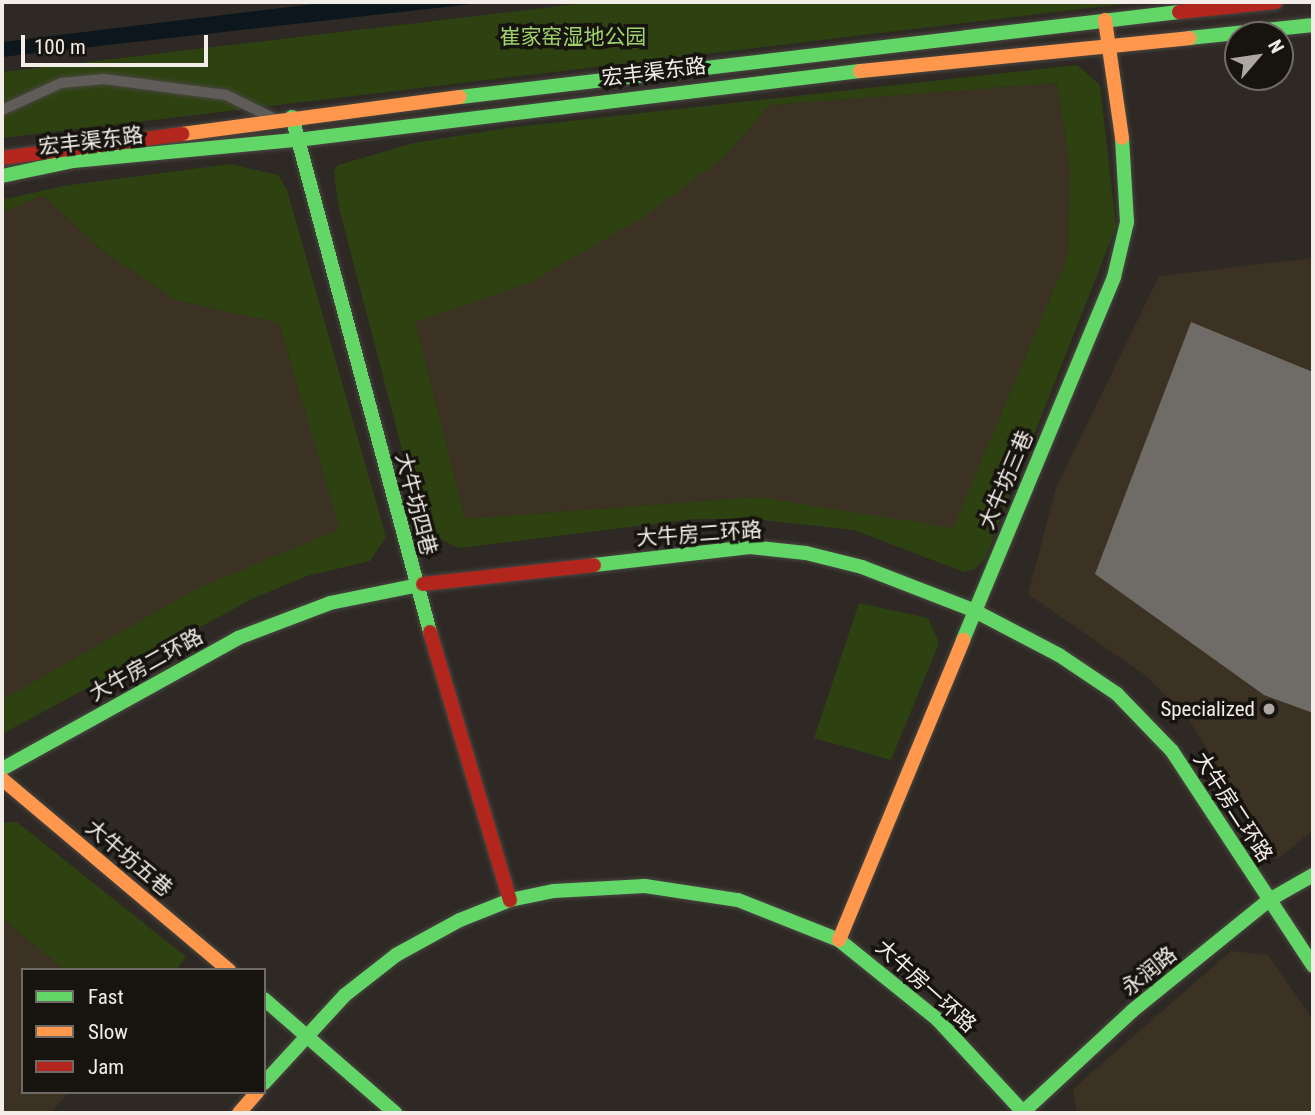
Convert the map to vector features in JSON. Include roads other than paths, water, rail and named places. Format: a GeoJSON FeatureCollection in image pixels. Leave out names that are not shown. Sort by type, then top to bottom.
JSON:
{"type":"FeatureCollection","features":[{"type":"Feature","properties":{"kind":"street","name":"宏丰渠东路"},"geometry":{"type":"LineString","coordinates":[[2,158],[275,119],[1275,2]]}},
{"type":"Feature","properties":{"kind":"street","name":"大牛坊三巷"},"geometry":{"type":"LineString","coordinates":[[839,940],[973,610],[1114,277],[1128,222],[1126,162],[1105,20]]}},
{"type":"Feature","properties":{"kind":"street","name":"宏丰渠东路"},"geometry":{"type":"LineString","coordinates":[[2,176],[73,161],[297,140],[713,86],[1108,42],[1313,25]]}},
{"type":"Feature","properties":{"kind":"street"},"geometry":{"type":"LineString","coordinates":[[2,110],[61,83],[104,79],[226,95],[275,119]]}},
{"type":"Feature","properties":{"kind":"street","name":"大牛坊四巷"},"geometry":{"type":"LineString","coordinates":[[292,117],[416,585],[510,900]]}},
{"type":"Feature","properties":{"kind":"street","name":"大牛房二环路"},"geometry":{"type":"LineString","coordinates":[[2,769],[238,638],[330,603],[416,585],[750,547],[862,567],[973,610],[1059,654],[1117,694],[1172,751],[1313,965]]}},
{"type":"Feature","properties":{"kind":"street","name":"大牛坊五巷"},"geometry":{"type":"LineString","coordinates":[[2,779],[227,968]]}},
{"type":"Feature","properties":{"kind":"street","name":"永润路"},"geometry":{"type":"LineString","coordinates":[[1023,1113],[1132,1011],[1269,900],[1313,875]]}},
{"type":"Feature","properties":{"kind":"street","name":"大牛房一环路"},"geometry":{"type":"LineString","coordinates":[[266,1081],[306,1034],[396,956],[510,900],[590,888],[672,887],[738,900],[839,940],[937,1019],[1023,1113]]}},
{"type":"Feature","properties":{"kind":"street"},"geometry":{"type":"LineString","coordinates":[[266,1001],[395,1113]]}},
{"type":"Feature","properties":{"kind":"street"},"geometry":{"type":"LineString","coordinates":[[239,1113],[255,1094]]}},
{"type":"Feature","properties":{"kind":"place","name":"Specialized"},"geometry":{"type":"Point","coordinates":[1269,709]}},
{"type":"Feature","properties":{"kind":"park label","name":"崔家窑湿地公园"},"geometry":{"type":"Point","coordinates":[573,37]}}]}
